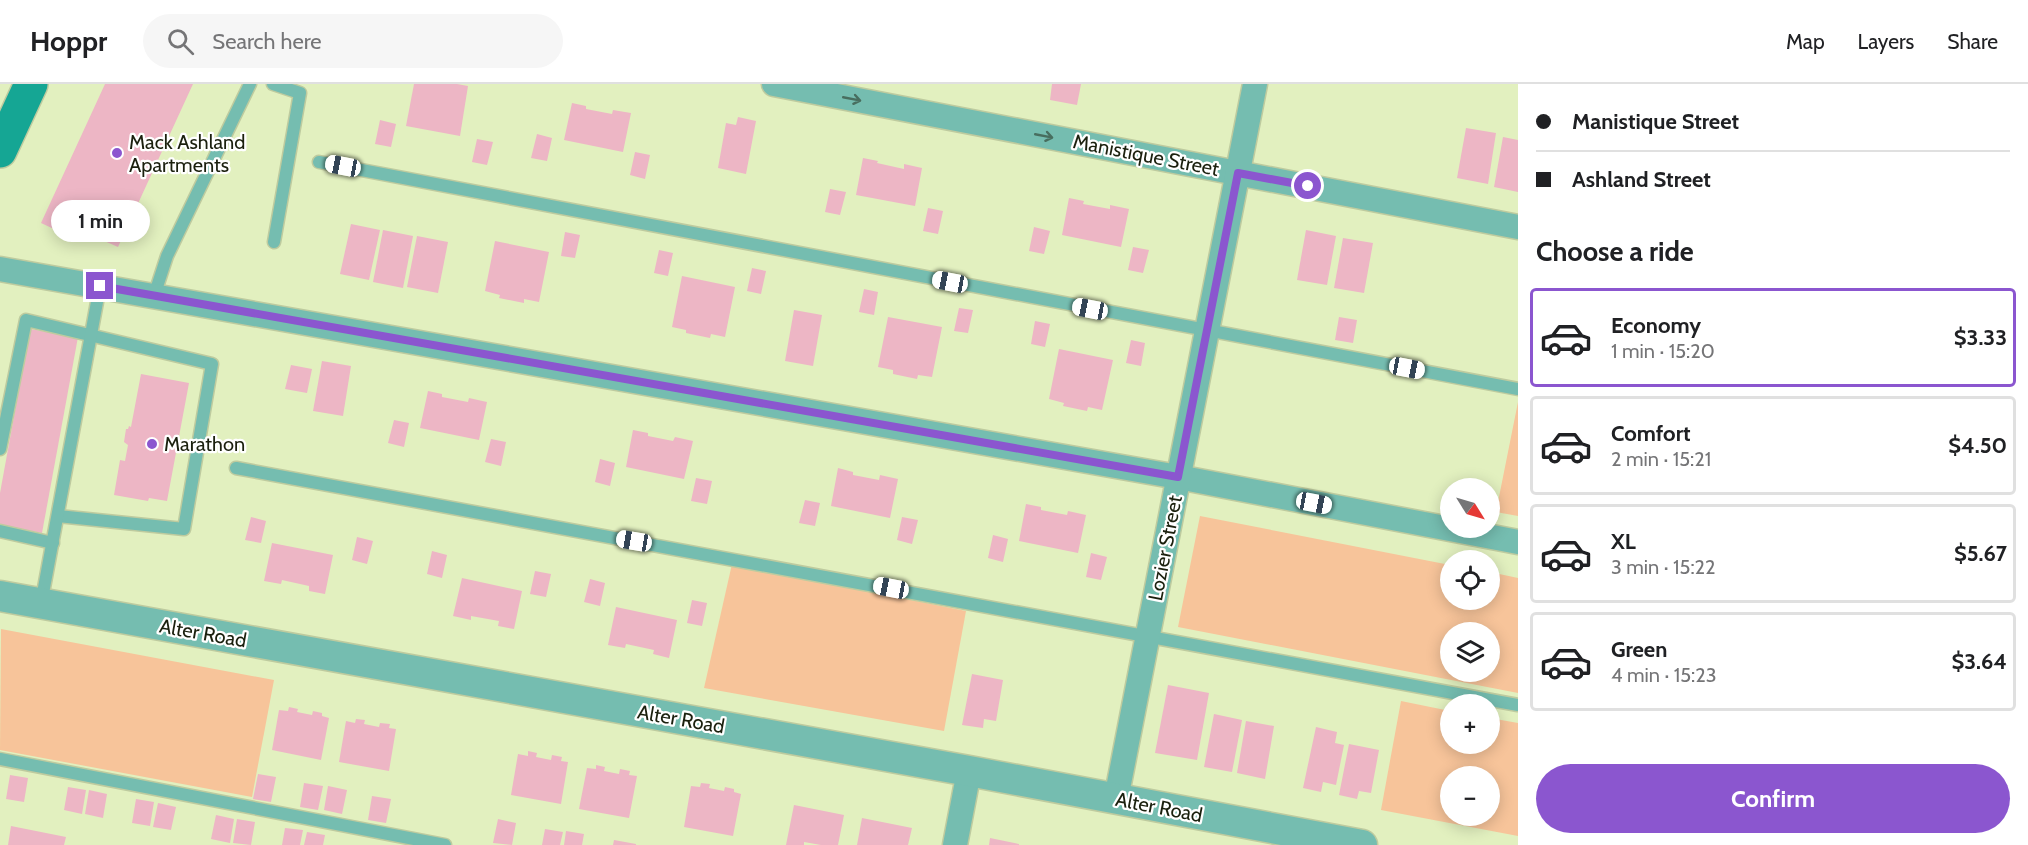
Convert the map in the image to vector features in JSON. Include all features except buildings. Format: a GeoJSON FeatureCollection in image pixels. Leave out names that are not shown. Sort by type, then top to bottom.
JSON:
{"type":"FeatureCollection","features":[{"type":"Feature","properties":{"kind":"main road"},"geometry":{"type":"LineString","coordinates":[[0,151],[31,84]]}},
{"type":"Feature","properties":{"kind":"street","name":"Manistique Street"},"geometry":{"type":"LineString","coordinates":[[774,84],[1518,226]]}},
{"type":"Feature","properties":{"kind":"street","name":"Lozier Street"},"geometry":{"type":"LineString","coordinates":[[1116,799],[1255,84]]}},
{"type":"Feature","properties":{"kind":"street"},"geometry":{"type":"LineString","coordinates":[[0,269],[1178,477],[1518,542]]}},
{"type":"Feature","properties":{"kind":"street","name":"Alter Road"},"geometry":{"type":"LineString","coordinates":[[0,596],[969,771],[1362,845]]}},
{"type":"Feature","properties":{"kind":"street"},"geometry":{"type":"LineString","coordinates":[[955,845],[969,771]]}},
{"type":"Feature","properties":{"kind":"lane"},"geometry":{"type":"LineString","coordinates":[[164,297],[166,256],[250,84]]}},
{"type":"Feature","properties":{"kind":"lane"},"geometry":{"type":"LineString","coordinates":[[273,84],[301,88],[274,242]]}},
{"type":"Feature","properties":{"kind":"lane"},"geometry":{"type":"LineString","coordinates":[[319,162],[1518,389]]}},
{"type":"Feature","properties":{"kind":"lane"},"geometry":{"type":"LineString","coordinates":[[41,604],[100,286]]}},
{"type":"Feature","properties":{"kind":"lane"},"geometry":{"type":"LineString","coordinates":[[0,449],[2,429],[26,320],[212,364],[184,529],[58,516]]}},
{"type":"Feature","properties":{"kind":"lane"},"geometry":{"type":"LineString","coordinates":[[236,468],[1518,705]]}},
{"type":"Feature","properties":{"kind":"lane"},"geometry":{"type":"LineString","coordinates":[[0,531],[53,543]]}},
{"type":"Feature","properties":{"kind":"lane"},"geometry":{"type":"LineString","coordinates":[[0,759],[444,845]]}},
{"type":"Feature","properties":{"kind":"shaded area"},"geometry":{"type":"Polygon","coordinates":[[[1518,402],[1518,516],[1500,513],[1500,492],[1518,402]]]}},
{"type":"Feature","properties":{"kind":"shaded area"},"geometry":{"type":"Polygon","coordinates":[[[1200,516],[1440,563],[1440,610],[1500,610],[1500,574],[1518,578],[1518,693],[1461,682],[1500,682],[1500,622],[1440,622],[1440,678],[1178,627],[1200,516]]]}},
{"type":"Feature","properties":{"kind":"shaded area"},"geometry":{"type":"Polygon","coordinates":[[[732,564],[966,611],[944,731],[704,688],[732,564]]]}},
{"type":"Feature","properties":{"kind":"shaded area"},"geometry":{"type":"Polygon","coordinates":[[[1,629],[274,680],[252,797],[0,750],[1,629]]]}},
{"type":"Feature","properties":{"kind":"shaded area"},"geometry":{"type":"Polygon","coordinates":[[[1401,701],[1440,709],[1440,754],[1500,754],[1500,720],[1518,723],[1518,836],[1465,826],[1500,826],[1500,766],[1440,766],[1440,821],[1381,810],[1401,701]]]}},
{"type":"Feature","properties":{"kind":"place","name":"Mack Ashland Apartments"},"geometry":{"type":"Point","coordinates":[117,153]}},
{"type":"Feature","properties":{"kind":"place","name":"Marathon"},"geometry":{"type":"Point","coordinates":[152,444]}},
{"type":"Feature","properties":{"kind":"route"},"geometry":{"type":"LineString","coordinates":[[100,286],[1178,477],[1238,173],[1308,186]]}}]}
